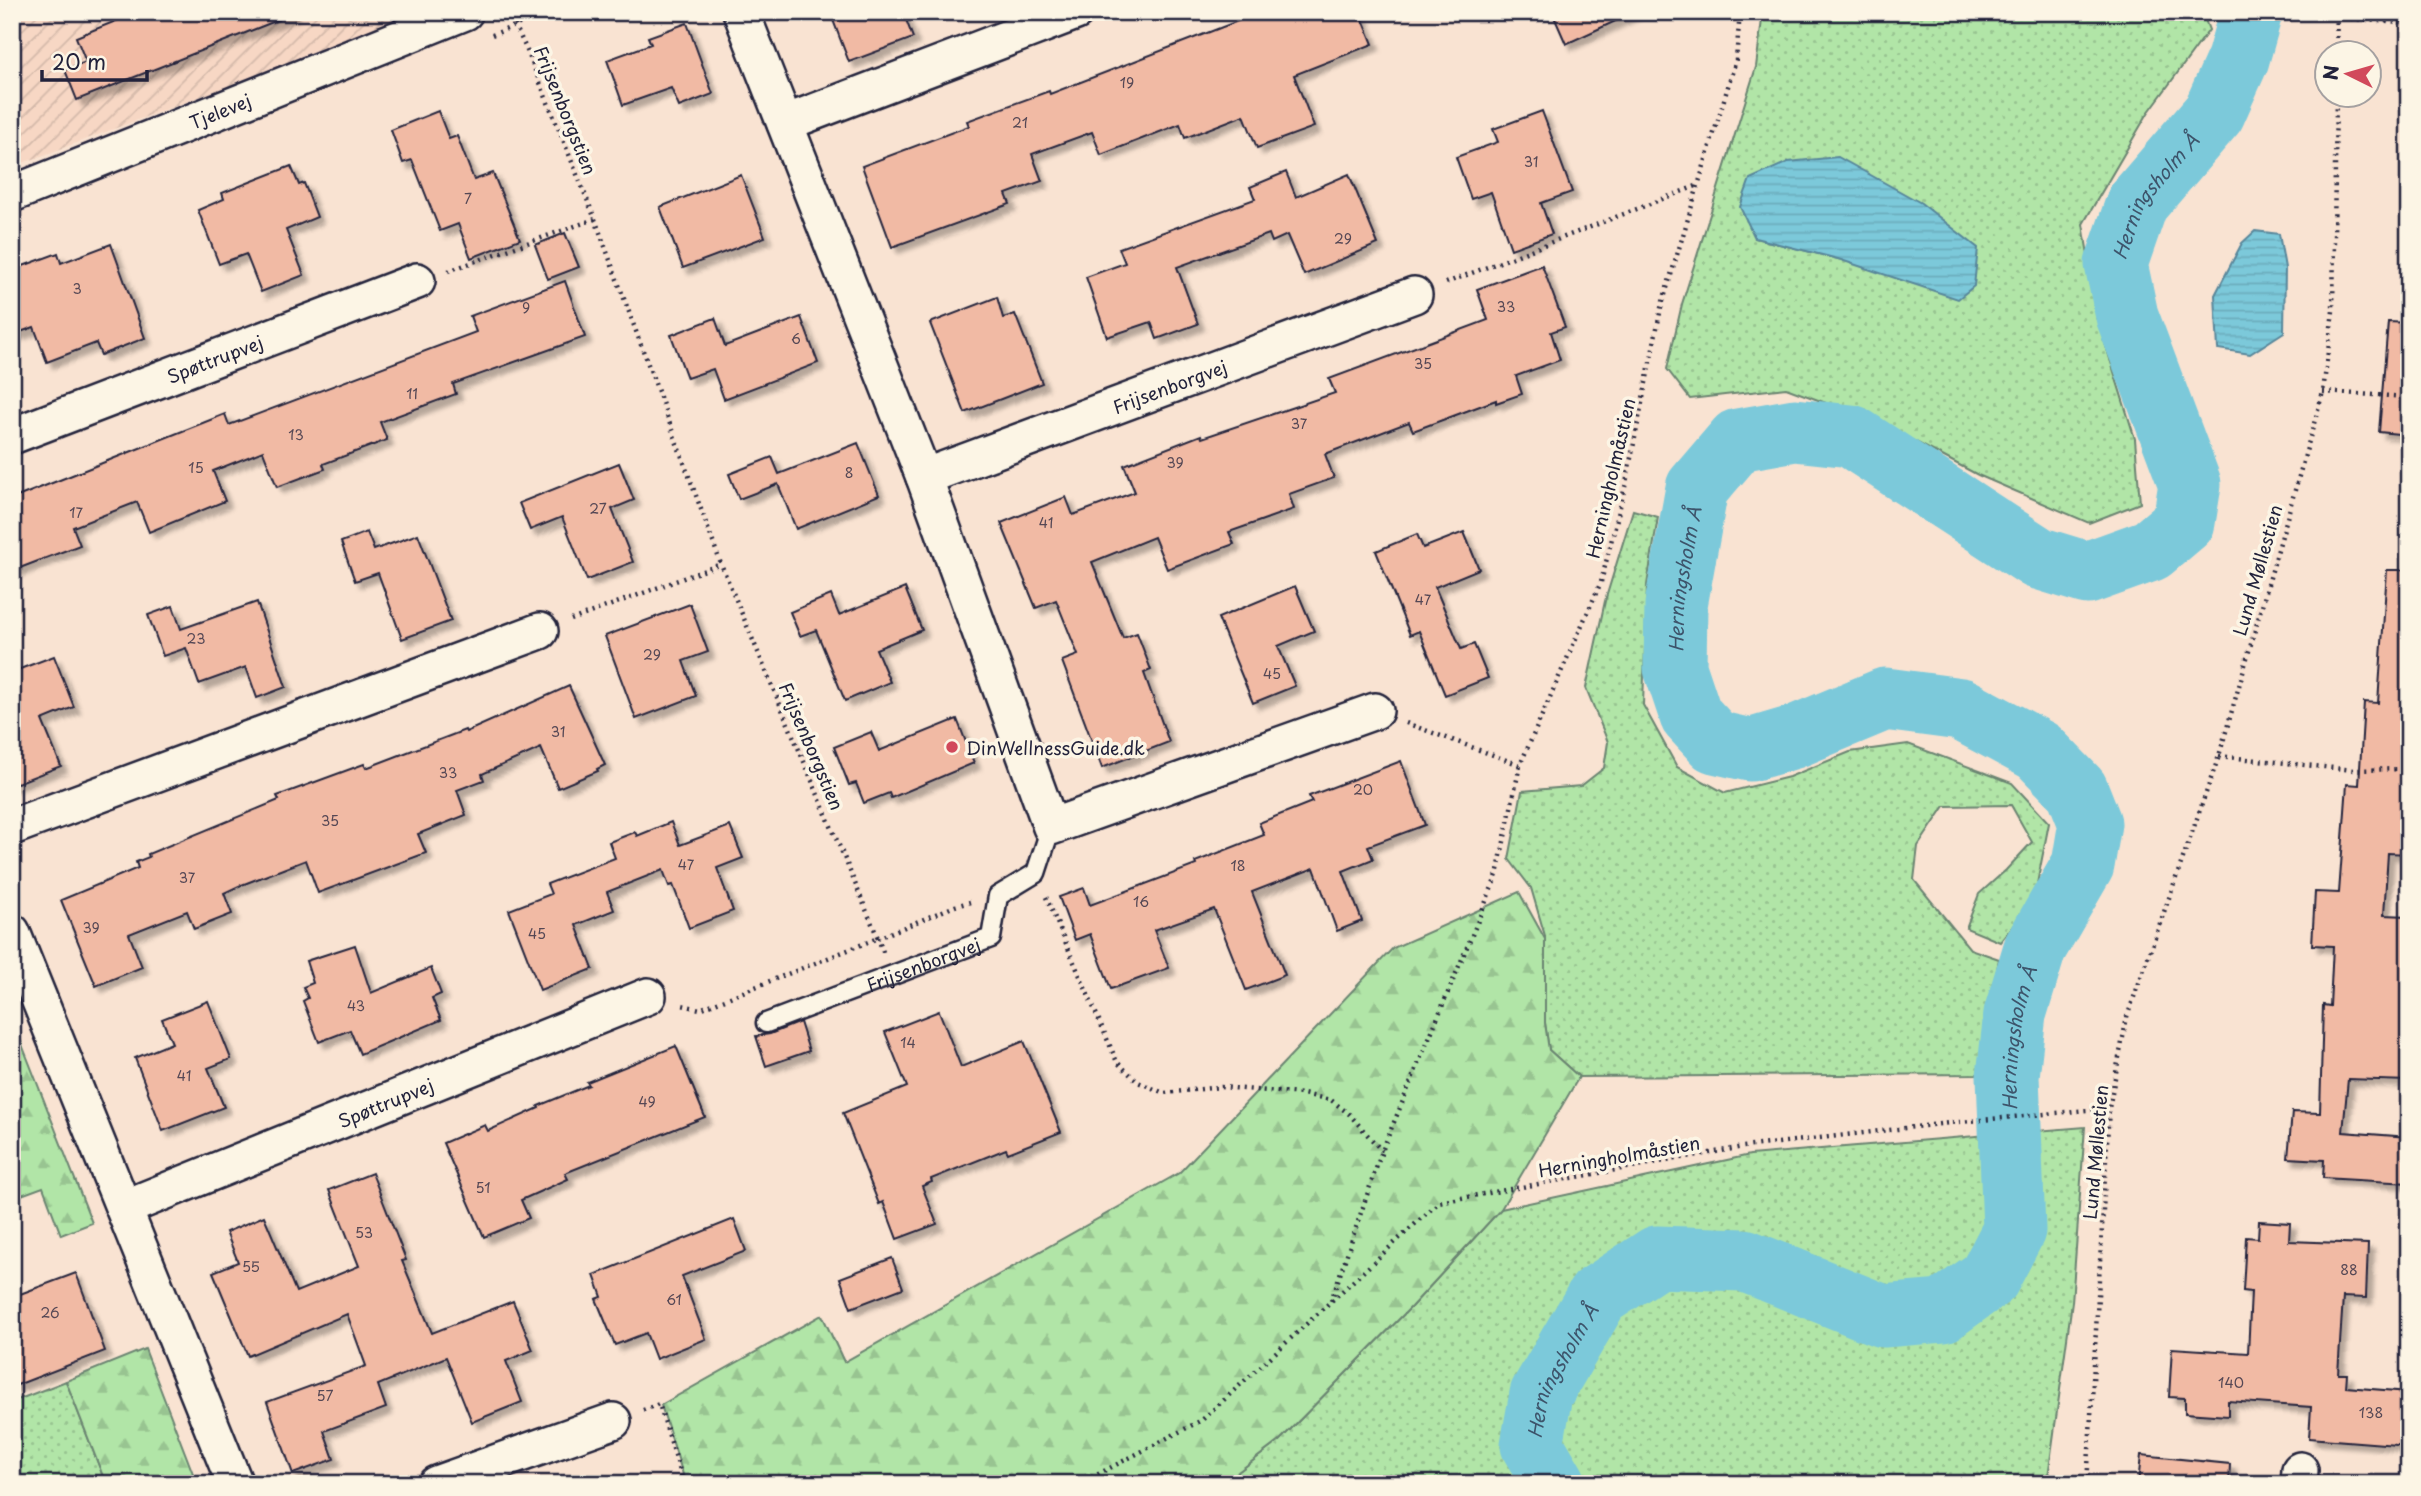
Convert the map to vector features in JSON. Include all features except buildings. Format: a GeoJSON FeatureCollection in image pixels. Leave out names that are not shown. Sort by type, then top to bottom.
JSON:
{"type":"FeatureCollection","features":[{"type":"Feature","properties":{"kind":"street","name":"Tjelevej"},"geometry":{"type":"LineString","coordinates":[[12,194],[465,12]]}},
{"type":"Feature","properties":{"kind":"street"},"geometry":{"type":"LineString","coordinates":[[741,12],[925,477],[1051,827],[1375,711]]}},
{"type":"Feature","properties":{"kind":"street"},"geometry":{"type":"LineString","coordinates":[[785,123],[1076,12]]}},
{"type":"Feature","properties":{"kind":"street","name":"Spøttrupvej"},"geometry":{"type":"LineString","coordinates":[[12,436],[417,281]]}},
{"type":"Feature","properties":{"kind":"street","name":"Frijsenborgvej"},"geometry":{"type":"LineString","coordinates":[[925,477],[1414,295]]}},
{"type":"Feature","properties":{"kind":"street"},"geometry":{"type":"LineString","coordinates":[[12,827],[540,631]]}},
{"type":"Feature","properties":{"kind":"street"},"geometry":{"type":"LineString","coordinates":[[12,932],[235,1484]]}},
{"type":"Feature","properties":{"kind":"street","name":"Spøttrupvej"},"geometry":{"type":"LineString","coordinates":[[124,1208],[648,996]]}},
{"type":"Feature","properties":{"kind":"street"},"geometry":{"type":"LineString","coordinates":[[436,1484],[613,1421]]}},
{"type":"Feature","properties":{"kind":"lane"},"geometry":{"type":"LineString","coordinates":[[998,895],[1036,873],[1051,827]]}},
{"type":"Feature","properties":{"kind":"lane","name":"Frijsenborgvej"},"geometry":{"type":"LineString","coordinates":[[766,1023],[990,938],[998,895]]}},
{"type":"Feature","properties":{"kind":"path","name":"Frijsenborgstien"},"geometry":{"type":"LineString","coordinates":[[509,12],[595,219],[721,564],[892,976]]}},
{"type":"Feature","properties":{"kind":"path","name":"Herningholmåstien"},"geometry":{"type":"LineString","coordinates":[[1331,1301],[1382,1151],[1497,875],[1520,765],[1601,582],[1626,483],[1661,307],[1736,60],[1740,12]]}},
{"type":"Feature","properties":{"kind":"path"},"geometry":{"type":"LineString","coordinates":[[2336,38],[2337,15],[2409,24]]}},
{"type":"Feature","properties":{"kind":"path","name":"Lund Møllestien"},"geometry":{"type":"LineString","coordinates":[[2087,1484],[2109,1108],[2127,1017],[2219,756],[2323,392],[2333,312],[2336,108]]}},
{"type":"Feature","properties":{"kind":"path"},"geometry":{"type":"LineString","coordinates":[[1414,295],[1697,186]]}},
{"type":"Feature","properties":{"kind":"path"},"geometry":{"type":"LineString","coordinates":[[417,281],[595,219]]}},
{"type":"Feature","properties":{"kind":"path"},"geometry":{"type":"LineString","coordinates":[[2323,392],[2409,397]]}},
{"type":"Feature","properties":{"kind":"path"},"geometry":{"type":"LineString","coordinates":[[540,631],[721,564]]}},
{"type":"Feature","properties":{"kind":"path"},"geometry":{"type":"LineString","coordinates":[[1375,711],[1520,765]]}},
{"type":"Feature","properties":{"kind":"path"},"geometry":{"type":"LineString","coordinates":[[2219,756],[2353,770],[2409,769]]}},
{"type":"Feature","properties":{"kind":"path"},"geometry":{"type":"LineString","coordinates":[[1036,873],[1117,1062],[1138,1082],[1164,1093],[1221,1087],[1303,1094],[1331,1100],[1349,1114],[1382,1151]]}},
{"type":"Feature","properties":{"kind":"path"},"geometry":{"type":"LineString","coordinates":[[648,996],[700,1009],[955,906],[998,895]]}},
{"type":"Feature","properties":{"kind":"path","name":"Herningholmåstien"},"geometry":{"type":"LineString","coordinates":[[1079,1484],[1202,1420],[1439,1202],[1743,1147],[2109,1108]]}},
{"type":"Feature","properties":{"kind":"path"},"geometry":{"type":"LineString","coordinates":[[613,1421],[659,1404],[684,1484]]}},
{"type":"Feature","properties":{"kind":"shaded area"},"geometry":{"type":"Polygon","coordinates":[[[12,12],[426,12],[12,167],[12,12]]]}},
{"type":"Feature","properties":{"kind":"green space"},"geometry":{"type":"Polygon","coordinates":[[[1763,12],[2202,12],[2209,30],[2148,113],[2083,224],[2099,324],[2135,439],[2140,503],[2089,523],[1978,475],[1880,423],[1786,388],[1690,399],[1667,369],[1682,304],[1756,67],[1763,12]],[[1788,162],[1755,238],[1838,259],[1788,162]]]}},
{"type":"Feature","properties":{"kind":"green space"},"geometry":{"type":"Polygon","coordinates":[[[1633,510],[1658,517],[1647,585],[1643,705],[1677,767],[1725,793],[1789,777],[1850,752],[1908,744],[2012,783],[2049,823],[2034,899],[2000,942],[1966,928],[1979,894],[2032,842],[2011,805],[1945,806],[1918,846],[1914,880],[1970,949],[1999,959],[1978,1074],[1579,1077],[1549,1050],[1545,1023],[1545,936],[1531,888],[1509,859],[1522,791],[1581,786],[1604,768],[1608,742],[1586,688],[1605,601],[1633,510]]]}},
{"type":"Feature","properties":{"kind":"green space"},"geometry":{"type":"Polygon","coordinates":[[[1519,892],[1545,939],[1545,1023],[1549,1050],[1579,1077],[1501,1209],[1411,1307],[1279,1441],[1222,1484],[686,1484],[661,1405],[822,1315],[844,1362],[1179,1173],[1393,948],[1519,892]]]}},
{"type":"Feature","properties":{"kind":"green space"},"geometry":{"type":"Polygon","coordinates":[[[12,1019],[92,1223],[61,1235],[43,1187],[16,1197],[12,1186],[12,1019]]]}},
{"type":"Feature","properties":{"kind":"green space"},"geometry":{"type":"Polygon","coordinates":[[[2085,1127],[2072,1302],[2047,1484],[1222,1484],[1279,1441],[1411,1307],[1501,1209],[1750,1155],[2085,1127]]]}},
{"type":"Feature","properties":{"kind":"green space"},"geometry":{"type":"Polygon","coordinates":[[[145,1349],[197,1484],[106,1484],[66,1381],[145,1349]]]}},
{"type":"Feature","properties":{"kind":"green space"},"geometry":{"type":"Polygon","coordinates":[[[66,1381],[106,1484],[12,1484],[12,1402],[66,1381]]]}},
{"type":"Feature","properties":{"kind":"water"},"geometry":{"type":"Polygon","coordinates":[[[1838,157],[1921,203],[1978,248],[1974,286],[1958,299],[1838,259],[1755,238],[1740,207],[1750,179],[1788,162],[1838,157]]]}},
{"type":"Feature","properties":{"kind":"water"},"geometry":{"type":"Polygon","coordinates":[[[2255,231],[2279,234],[2285,268],[2284,332],[2250,354],[2218,349],[2215,295],[2242,243],[2255,231]]]}},
{"type":"Feature","properties":{"kind":"waterway","name":"Herningsholm Å"},"geometry":{"type":"LineString","coordinates":[[1555,1484],[1532,1445],[1541,1394],[1598,1296],[1657,1257],[1744,1260],[1883,1316],[1943,1311],[1989,1278],[2014,1230],[2008,1076],[2015,1014],[2035,948],[2083,865],[2090,823],[2077,790],[2039,751],[1961,709],[1885,699],[1794,737],[1750,750],[1715,742],[1691,716],[1675,668],[1676,605],[1697,488],[1738,440],[1795,430],[1851,436],[2038,558],[2087,573],[2151,550],[2184,522],[2190,484],[2127,316],[2116,264],[2137,203],[2214,113],[2238,59],[2251,12]]}},
{"type":"Feature","properties":{"kind":"place","name":"DinWellnessGuide.dk"},"geometry":{"type":"Point","coordinates":[952,747]}}]}
